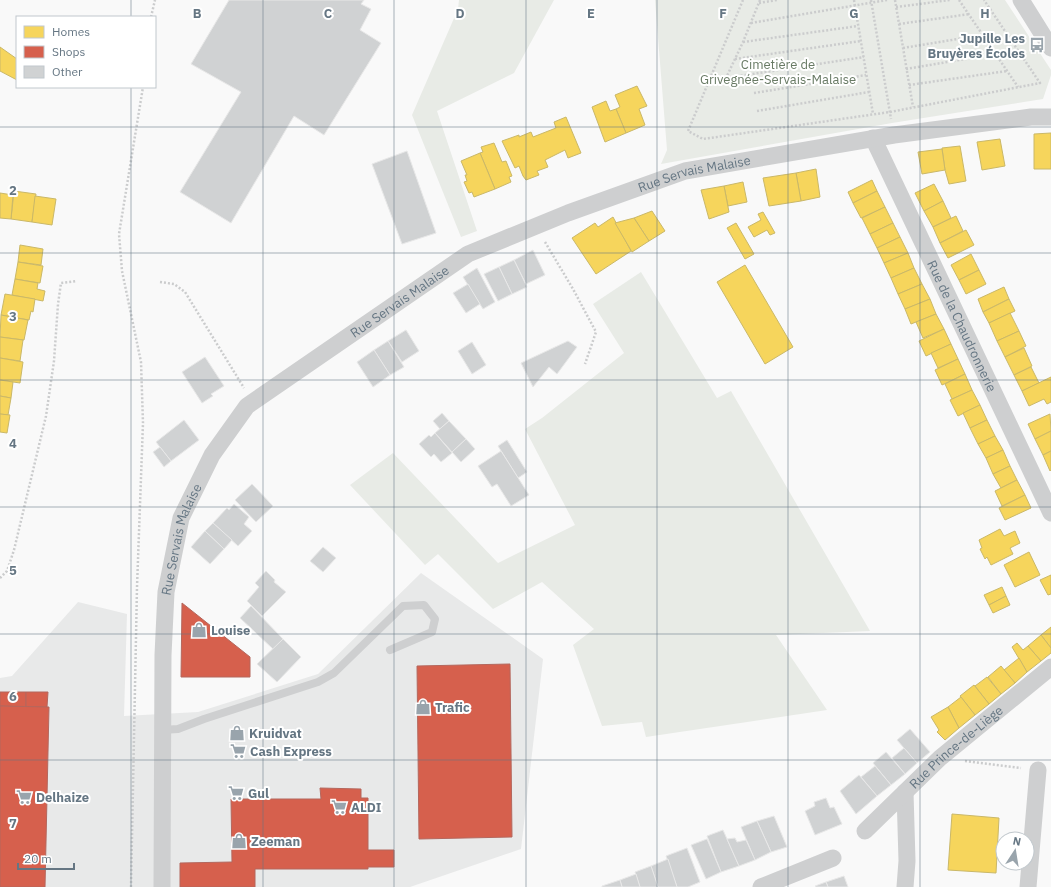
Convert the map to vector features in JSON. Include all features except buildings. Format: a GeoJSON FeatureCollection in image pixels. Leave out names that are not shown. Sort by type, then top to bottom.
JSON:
{"type":"FeatureCollection","features":[{"type":"Feature","properties":{"kind":"street"},"geometry":{"type":"LineString","coordinates":[[1021,0],[1051,48]]}},
{"type":"Feature","properties":{"kind":"street","name":"Rue Servais Malaise"},"geometry":{"type":"LineString","coordinates":[[162,887],[163,655],[166,592],[181,518],[212,455],[248,406],[468,254],[568,213],[685,171],[873,138],[1031,117],[1051,117]]}},
{"type":"Feature","properties":{"kind":"street","name":"Rue de la Chaudronnerie"},"geometry":{"type":"LineString","coordinates":[[873,138],[1051,513]]}},
{"type":"Feature","properties":{"kind":"street","name":"Rue Prince-de-Liège"},"geometry":{"type":"LineString","coordinates":[[865,831],[940,758],[1051,667]]}},
{"type":"Feature","properties":{"kind":"street"},"geometry":{"type":"LineString","coordinates":[[1028,887],[1038,770]]}},
{"type":"Feature","properties":{"kind":"street"},"geometry":{"type":"LineString","coordinates":[[905,792],[907,861],[905,887]]}},
{"type":"Feature","properties":{"kind":"street"},"geometry":{"type":"LineString","coordinates":[[761,887],[833,858]]}},
{"type":"Feature","properties":{"kind":"lane"},"geometry":{"type":"LineString","coordinates":[[162,730],[178,729],[318,682],[334,673],[403,606],[424,605],[435,619],[432,632],[390,650]]}},
{"type":"Feature","properties":{"kind":"path"},"geometry":{"type":"LineString","coordinates":[[151,16],[155,0]]}},
{"type":"Feature","properties":{"kind":"path"},"geometry":{"type":"LineString","coordinates":[[743,0],[688,131],[703,139],[890,112],[1040,83],[984,0]]}},
{"type":"Feature","properties":{"kind":"path"},"geometry":{"type":"LineString","coordinates":[[777,0],[759,1],[743,42],[726,78],[864,56]]}},
{"type":"Feature","properties":{"kind":"path"},"geometry":{"type":"LineString","coordinates":[[854,0],[873,114]]}},
{"type":"Feature","properties":{"kind":"path"},"geometry":{"type":"LineString","coordinates":[[751,23],[872,1],[887,0]]}},
{"type":"Feature","properties":{"kind":"path"},"geometry":{"type":"LineString","coordinates":[[895,0],[913,107]]}},
{"type":"Feature","properties":{"kind":"path"},"geometry":{"type":"LineString","coordinates":[[896,7],[950,0]]}},
{"type":"Feature","properties":{"kind":"path"},"geometry":{"type":"LineString","coordinates":[[959,0],[970,14],[982,35],[1018,87]]}},
{"type":"Feature","properties":{"kind":"path"},"geometry":{"type":"LineString","coordinates":[[872,1],[894,135]]}},
{"type":"Feature","properties":{"kind":"path"},"geometry":{"type":"LineString","coordinates":[[899,24],[970,14]]}},
{"type":"Feature","properties":{"kind":"path"},"geometry":{"type":"LineString","coordinates":[[743,42],[858,26]]}},
{"type":"Feature","properties":{"kind":"path"},"geometry":{"type":"LineString","coordinates":[[903,48],[982,35]]}},
{"type":"Feature","properties":{"kind":"path"},"geometry":{"type":"LineString","coordinates":[[735,60],[861,41]]}},
{"type":"Feature","properties":{"kind":"path"},"geometry":{"type":"LineString","coordinates":[[906,68],[995,54]]}},
{"type":"Feature","properties":{"kind":"path"},"geometry":{"type":"LineString","coordinates":[[909,85],[1007,71]]}},
{"type":"Feature","properties":{"kind":"path"},"geometry":{"type":"LineString","coordinates":[[754,93],[866,75]]}},
{"type":"Feature","properties":{"kind":"path"},"geometry":{"type":"LineString","coordinates":[[131,887],[137,587],[143,423],[140,362],[122,271],[119,234],[142,88]]}},
{"type":"Feature","properties":{"kind":"path"},"geometry":{"type":"LineString","coordinates":[[757,111],[869,92]]}},
{"type":"Feature","properties":{"kind":"path"},"geometry":{"type":"LineString","coordinates":[[535,226],[573,289],[596,332],[585,364]]}},
{"type":"Feature","properties":{"kind":"path"},"geometry":{"type":"LineString","coordinates":[[0,578],[7,571],[14,550],[46,416],[54,361],[58,304],[62,284],[77,281]]}},
{"type":"Feature","properties":{"kind":"path"},"geometry":{"type":"LineString","coordinates":[[160,282],[174,284],[185,292],[246,390]]}},
{"type":"Feature","properties":{"kind":"path"},"geometry":{"type":"LineString","coordinates":[[940,758],[1038,770]]}},
{"type":"Feature","properties":{"kind":"shaded area"},"geometry":{"type":"Polygon","coordinates":[[[421,573],[543,659],[521,849],[410,887],[0,887],[0,678],[12,676],[78,602],[127,614],[124,716],[198,712],[318,674],[421,573]]]}},
{"type":"Feature","properties":{"kind":"green space"},"geometry":{"type":"Polygon","coordinates":[[[459,0],[554,0],[514,73],[437,111],[477,231],[461,237],[412,115],[458,9],[459,0]]]}},
{"type":"Feature","properties":{"kind":"green space","name":"Cimetière de Grivegnée-Servais-Malaise"},"geometry":{"type":"Polygon","coordinates":[[[655,0],[1005,0],[1051,70],[1051,75],[1043,99],[892,123],[661,164],[667,150],[655,0]]]}},
{"type":"Feature","properties":{"kind":"green space"},"geometry":{"type":"Polygon","coordinates":[[[641,272],[717,398],[731,391],[870,631],[776,635],[827,710],[646,737],[642,722],[602,726],[573,645],[594,629],[542,582],[493,609],[438,554],[425,565],[350,485],[393,453],[498,563],[575,525],[525,429],[542,418],[624,353],[593,304],[641,272]]]}},
{"type":"Feature","properties":{"kind":"place","name":"Jupille Les Bruyères Écoles"},"geometry":{"type":"Point","coordinates":[1037,45]}},
{"type":"Feature","properties":{"kind":"place","name":"Louise"},"geometry":{"type":"Point","coordinates":[199,630]}},
{"type":"Feature","properties":{"kind":"place","name":"Trafic"},"geometry":{"type":"Point","coordinates":[423,707]}},
{"type":"Feature","properties":{"kind":"place","name":"Kruidvat"},"geometry":{"type":"Point","coordinates":[237,733]}},
{"type":"Feature","properties":{"kind":"place","name":"Cash Express"},"geometry":{"type":"Point","coordinates":[238,751]}},
{"type":"Feature","properties":{"kind":"place","name":"Gul"},"geometry":{"type":"Point","coordinates":[236,793]}},
{"type":"Feature","properties":{"kind":"place","name":"Delhaize"},"geometry":{"type":"Point","coordinates":[24,797]}},
{"type":"Feature","properties":{"kind":"place","name":"ALDI"},"geometry":{"type":"Point","coordinates":[339,807]}},
{"type":"Feature","properties":{"kind":"place","name":"Zeeman"},"geometry":{"type":"Point","coordinates":[239,841]}}]}
